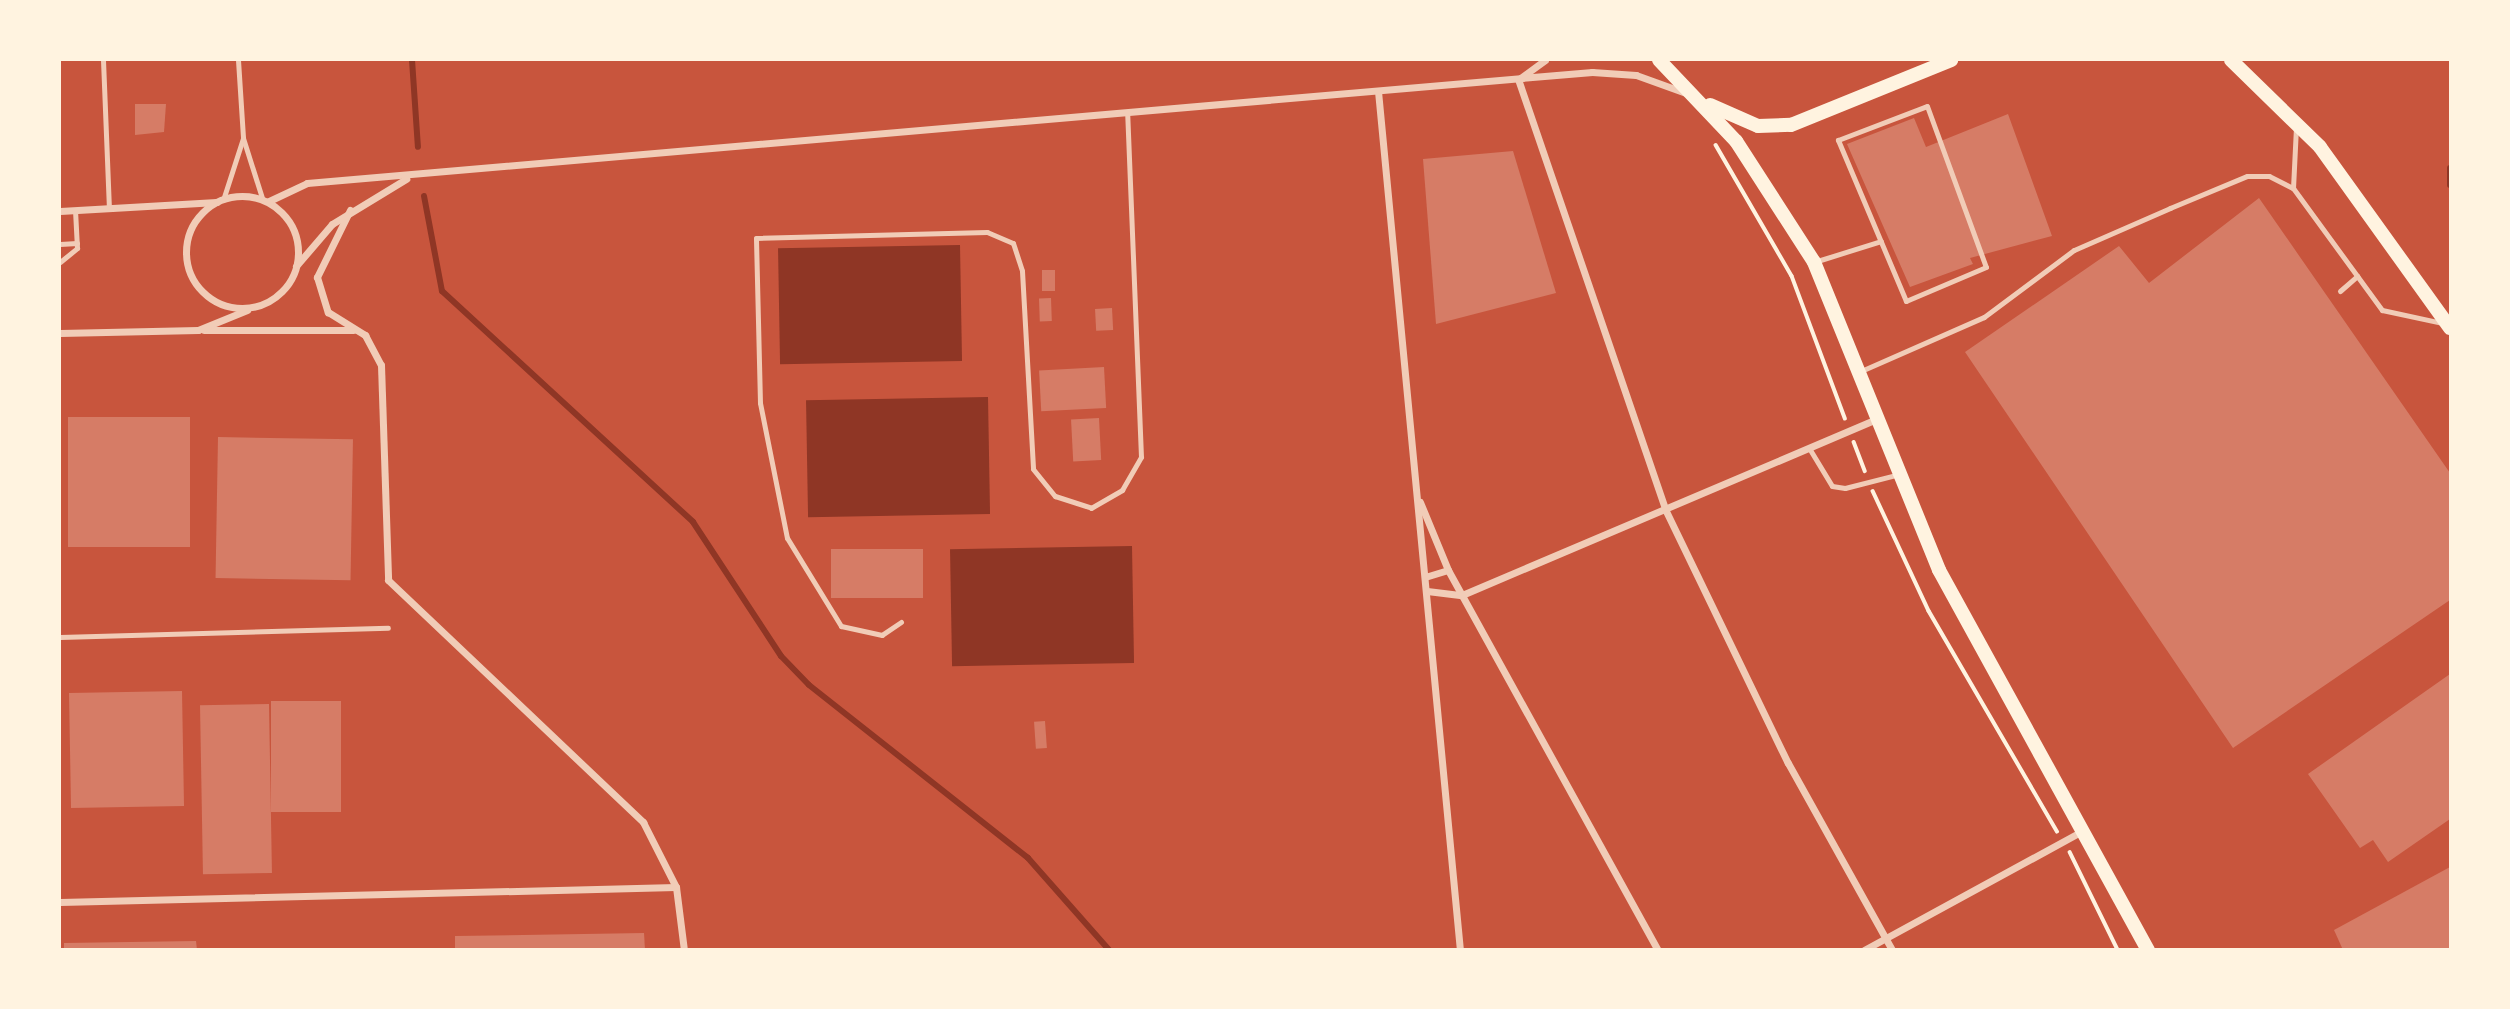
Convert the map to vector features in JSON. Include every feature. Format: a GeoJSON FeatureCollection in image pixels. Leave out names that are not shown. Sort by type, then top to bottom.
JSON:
{"type":"FeatureCollection","features":[{"type":"Feature","properties":{"kind":"main road"},"geometry":{"type":"LineString","coordinates":[[1659,60],[1699,99],[1758,169],[1814,262],[1896,475],[1964,618],[2148,950]]}},
{"type":"Feature","properties":{"kind":"main road"},"geometry":{"type":"LineString","coordinates":[[1699,99],[1741,122],[1776,127],[1951,60]]}},
{"type":"Feature","properties":{"kind":"main road"},"geometry":{"type":"LineString","coordinates":[[2236,61],[2296,120],[2449,326]]}},
{"type":"Feature","properties":{"kind":"street"},"geometry":{"type":"LineString","coordinates":[[1518,79],[1545,60]]}},
{"type":"Feature","properties":{"kind":"street"},"geometry":{"type":"LineString","coordinates":[[60,211],[265,200],[307,183],[409,177],[1615,72],[1699,99]]}},
{"type":"Feature","properties":{"kind":"street"},"geometry":{"type":"LineString","coordinates":[[1518,79],[1665,509],[1782,752],[1892,950]]}},
{"type":"Feature","properties":{"kind":"street"},"geometry":{"type":"LineString","coordinates":[[1378,91],[1460,950]]}},
{"type":"Feature","properties":{"kind":"street"},"geometry":{"type":"LineString","coordinates":[[198,330],[277,296],[295,268],[350,210],[409,177]]}},
{"type":"Feature","properties":{"kind":"street"},"geometry":{"type":"LineString","coordinates":[[265,200],[294,232],[295,268]]}},
{"type":"Feature","properties":{"kind":"street"},"geometry":{"type":"LineString","coordinates":[[220,201],[191,228],[187,265],[195,282],[225,305],[263,304]]}},
{"type":"Feature","properties":{"kind":"street"},"geometry":{"type":"LineString","coordinates":[[350,210],[317,277],[328,312],[377,349],[381,365],[388,580],[620,796],[664,854],[676,887],[684,950]]}},
{"type":"Feature","properties":{"kind":"street"},"geometry":{"type":"LineString","coordinates":[[60,333],[354,330]]}},
{"type":"Feature","properties":{"kind":"street"},"geometry":{"type":"LineString","coordinates":[[1427,590],[1462,595],[1875,420]]}},
{"type":"Feature","properties":{"kind":"street"},"geometry":{"type":"LineString","coordinates":[[1415,490],[1448,570],[1658,950]]}},
{"type":"Feature","properties":{"kind":"street"},"geometry":{"type":"LineString","coordinates":[[1425,577],[1448,570]]}},
{"type":"Feature","properties":{"kind":"street"},"geometry":{"type":"LineString","coordinates":[[1864,950],[2082,831]]}},
{"type":"Feature","properties":{"kind":"street"},"geometry":{"type":"LineString","coordinates":[[60,902],[676,887]]}},
{"type":"Feature","properties":{"kind":"lane"},"geometry":{"type":"LineString","coordinates":[[103,60],[109,207]]}},
{"type":"Feature","properties":{"kind":"lane"},"geometry":{"type":"LineString","coordinates":[[238,60],[243,138],[265,200]]}},
{"type":"Feature","properties":{"kind":"lane"},"geometry":{"type":"LineString","coordinates":[[1927,106],[1986,267],[1906,301],[1881,241],[1838,140],[1927,106]]}},
{"type":"Feature","properties":{"kind":"lane"},"geometry":{"type":"LineString","coordinates":[[901,622],[882,635],[841,626],[788,538],[760,403],[756,238],[987,232],[1013,243],[1022,271],[1033,469],[1055,496],[1091,508],[1122,490],[1141,457],[1127,113]]}},
{"type":"Feature","properties":{"kind":"lane"},"geometry":{"type":"LineString","coordinates":[[2293,188],[2296,120]]}},
{"type":"Feature","properties":{"kind":"lane"},"geometry":{"type":"LineString","coordinates":[[220,201],[243,138]]}},
{"type":"Feature","properties":{"kind":"lane"},"geometry":{"type":"LineString","coordinates":[[1858,372],[1984,317],[2074,250],[2247,176],[2269,176],[2293,188],[2382,310],[2449,326]]}},
{"type":"Feature","properties":{"kind":"lane"},"geometry":{"type":"LineString","coordinates":[[60,262],[74,255],[77,243],[75,210]]}},
{"type":"Feature","properties":{"kind":"lane"},"geometry":{"type":"LineString","coordinates":[[1814,262],[1881,241]]}},
{"type":"Feature","properties":{"kind":"lane"},"geometry":{"type":"LineString","coordinates":[[60,244],[77,243]]}},
{"type":"Feature","properties":{"kind":"lane"},"geometry":{"type":"LineString","coordinates":[[2340,290],[2357,276]]}},
{"type":"Feature","properties":{"kind":"lane"},"geometry":{"type":"LineString","coordinates":[[1809,448],[1832,485],[1870,482],[1896,475]]}},
{"type":"Feature","properties":{"kind":"lane"},"geometry":{"type":"LineString","coordinates":[[60,636],[388,628]]}},
{"type":"Feature","properties":{"kind":"path"},"geometry":{"type":"LineString","coordinates":[[1714,138],[1792,276],[1846,421]]}},
{"type":"Feature","properties":{"kind":"path"},"geometry":{"type":"LineString","coordinates":[[1856,446],[1929,611],[2044,818],[2059,832]]}},
{"type":"Feature","properties":{"kind":"path"},"geometry":{"type":"LineString","coordinates":[[2073,857],[2118,950]]}},
{"type":"Feature","properties":{"kind":"shaded area"},"geometry":{"type":"Polygon","coordinates":[[[960,245],[962,361],[780,364],[778,248],[960,245]]]}},
{"type":"Feature","properties":{"kind":"shaded area"},"geometry":{"type":"Polygon","coordinates":[[[988,397],[990,514],[808,517],[806,400],[988,397]]]}},
{"type":"Feature","properties":{"kind":"shaded area"},"geometry":{"type":"Polygon","coordinates":[[[1132,546],[1134,663],[952,666],[950,549],[1132,546]]]}},
{"type":"Feature","properties":{"kind":"building"},"geometry":{"type":"Polygon","coordinates":[[[135,104],[166,104],[164,132],[135,135],[135,104]]]}},
{"type":"Feature","properties":{"kind":"building"},"geometry":{"type":"Polygon","coordinates":[[[2008,114],[2052,236],[1970,258],[1973,264],[1910,287],[1847,144],[1914,118],[1926,147],[2008,114]]]}},
{"type":"Feature","properties":{"kind":"building"},"geometry":{"type":"Polygon","coordinates":[[[1513,151],[1556,293],[1436,324],[1423,159],[1513,151]]]}},
{"type":"Feature","properties":{"kind":"building"},"geometry":{"type":"Polygon","coordinates":[[[2259,198],[2450,473],[2450,600],[2233,748],[1965,352],[2119,246],[2149,283],[2259,198]]]}},
{"type":"Feature","properties":{"kind":"building"},"geometry":{"type":"Polygon","coordinates":[[[1042,270],[1055,270],[1055,291],[1042,291],[1042,270]]]}},
{"type":"Feature","properties":{"kind":"building"},"geometry":{"type":"Polygon","coordinates":[[[1039,298],[1051,298],[1052,321],[1040,321],[1039,298]]]}},
{"type":"Feature","properties":{"kind":"building"},"geometry":{"type":"Polygon","coordinates":[[[1112,308],[1113,330],[1096,331],[1095,309],[1112,308]]]}},
{"type":"Feature","properties":{"kind":"building"},"geometry":{"type":"Polygon","coordinates":[[[1104,367],[1106,408],[1041,411],[1039,370],[1104,367]]]}},
{"type":"Feature","properties":{"kind":"building"},"geometry":{"type":"Polygon","coordinates":[[[68,417],[190,417],[190,547],[68,547],[68,417]]]}},
{"type":"Feature","properties":{"kind":"building"},"geometry":{"type":"Polygon","coordinates":[[[1099,418],[1101,460],[1073,461],[1071,419],[1099,418]]]}},
{"type":"Feature","properties":{"kind":"building"},"geometry":{"type":"Polygon","coordinates":[[[218,437],[353,439],[351,580],[216,578],[218,437]]]}},
{"type":"Feature","properties":{"kind":"building"},"geometry":{"type":"Polygon","coordinates":[[[831,549],[923,549],[923,598],[831,598],[831,549]]]}},
{"type":"Feature","properties":{"kind":"building"},"geometry":{"type":"Polygon","coordinates":[[[2450,674],[2450,819],[2388,862],[2373,840],[2360,848],[2308,774],[2450,674]]]}},
{"type":"Feature","properties":{"kind":"building"},"geometry":{"type":"Polygon","coordinates":[[[182,691],[184,806],[71,808],[69,693],[182,691]]]}},
{"type":"Feature","properties":{"kind":"building"},"geometry":{"type":"Polygon","coordinates":[[[271,701],[341,701],[341,812],[271,812],[271,701]]]}},
{"type":"Feature","properties":{"kind":"building"},"geometry":{"type":"Polygon","coordinates":[[[269,704],[272,873],[203,874],[200,705],[269,704]]]}},
{"type":"Feature","properties":{"kind":"building"},"geometry":{"type":"Polygon","coordinates":[[[1045,721],[1047,748],[1036,749],[1034,722],[1045,721]]]}},
{"type":"Feature","properties":{"kind":"building"},"geometry":{"type":"Polygon","coordinates":[[[2450,867],[2450,950],[2343,950],[2334,930],[2450,867]]]}},
{"type":"Feature","properties":{"kind":"building"},"geometry":{"type":"Polygon","coordinates":[[[644,933],[645,950],[455,950],[455,936],[644,933]]]}},
{"type":"Feature","properties":{"kind":"building"},"geometry":{"type":"Polygon","coordinates":[[[196,941],[197,950],[64,950],[64,943],[196,941]]]}},
{"type":"Feature","properties":{"kind":"waterway"},"geometry":{"type":"LineString","coordinates":[[412,60],[418,147]]}},
{"type":"Feature","properties":{"kind":"waterway"},"geometry":{"type":"LineString","coordinates":[[2450,168],[2450,185]]}},
{"type":"Feature","properties":{"kind":"waterway"},"geometry":{"type":"LineString","coordinates":[[424,196],[442,291],[693,522],[781,656],[809,685],[1028,858],[1109,950]]}}]}
